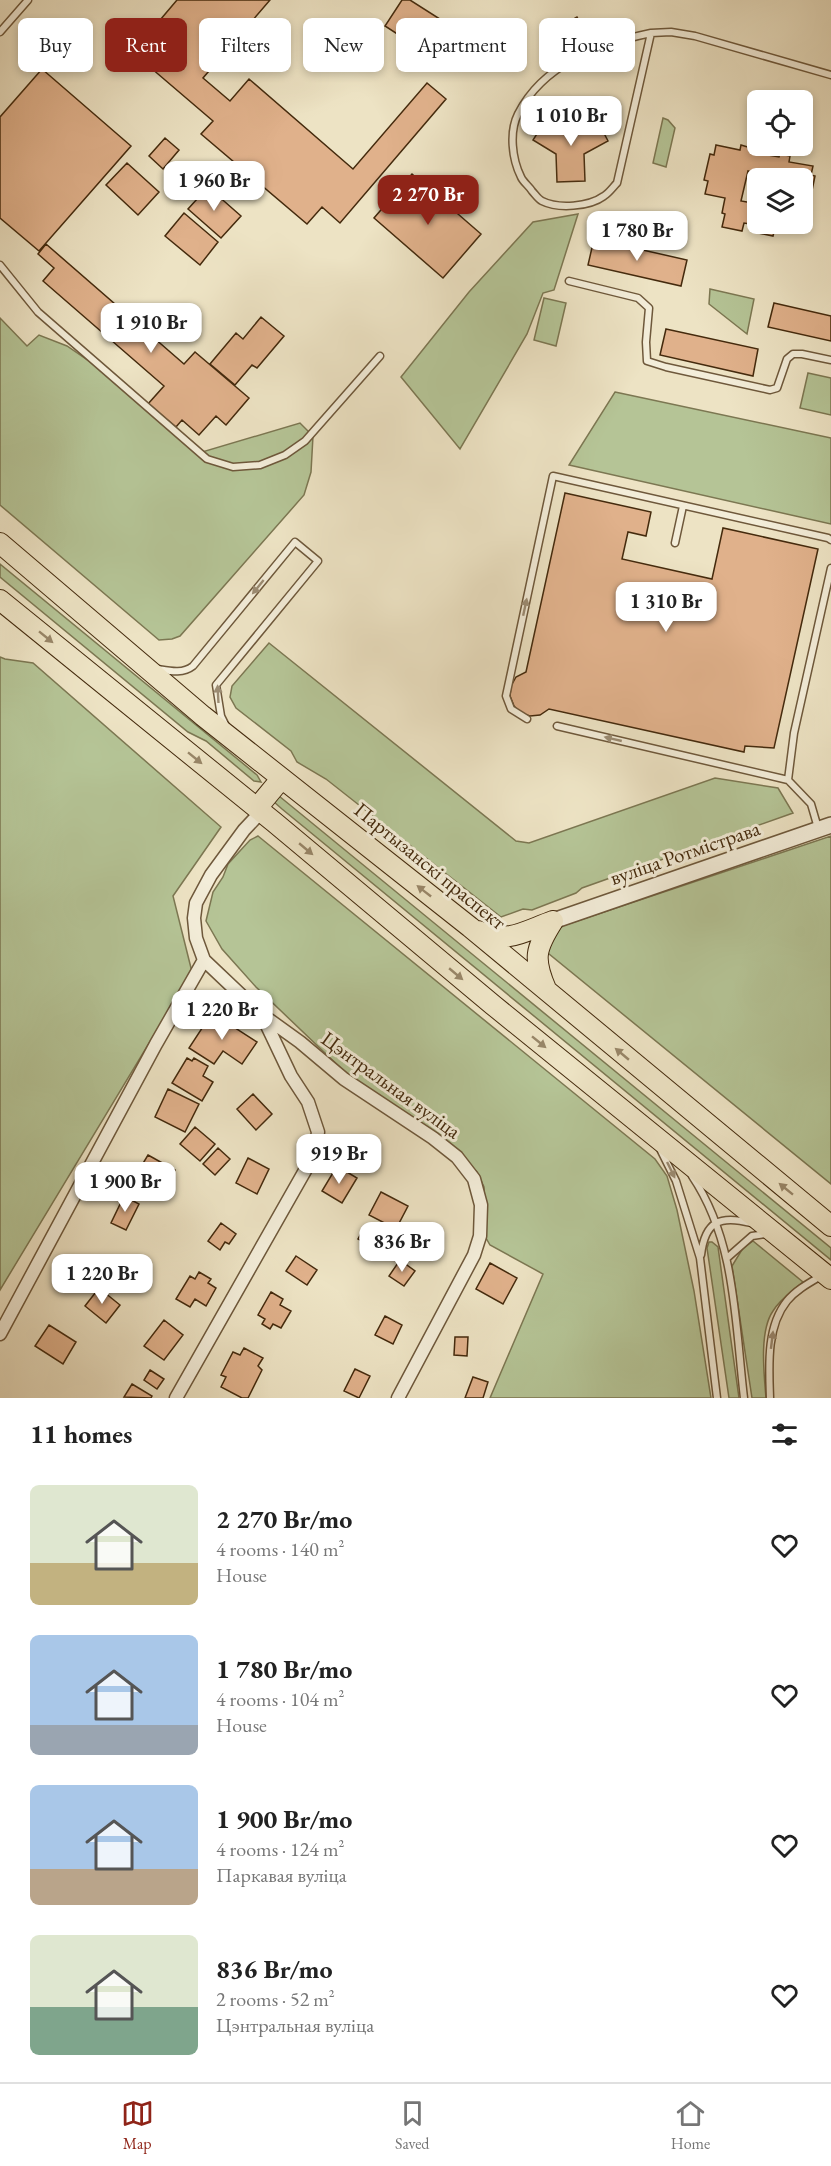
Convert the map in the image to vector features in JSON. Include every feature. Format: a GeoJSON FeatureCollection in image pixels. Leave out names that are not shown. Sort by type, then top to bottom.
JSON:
{"type":"FeatureCollection","features":[{"type":"Feature","properties":{"kind":"highway","name":"Партызанскі праспект"},"geometry":{"type":"LineString","coordinates":[[0,543],[240,746],[470,927],[831,1226]]}},
{"type":"Feature","properties":{"kind":"highway"},"geometry":{"type":"LineString","coordinates":[[0,600],[828,1276]]}},
{"type":"Feature","properties":{"kind":"highway"},"geometry":{"type":"LineString","coordinates":[[259,810],[281,779]]}},
{"type":"Feature","properties":{"kind":"highway"},"geometry":{"type":"LineString","coordinates":[[470,927],[498,938],[508,937],[553,921]]}},
{"type":"Feature","properties":{"kind":"highway"},"geometry":{"type":"LineString","coordinates":[[547,992],[539,974],[536,958],[537,948],[553,921]]}},
{"type":"Feature","properties":{"kind":"street"},"geometry":{"type":"LineString","coordinates":[[0,1334],[156,1044],[204,960],[196,938],[194,918],[196,903],[211,874],[259,810]]}},
{"type":"Feature","properties":{"kind":"street","name":"вуліца Ротмістрава"},"geometry":{"type":"LineString","coordinates":[[553,921],[825,827]]}},
{"type":"Feature","properties":{"kind":"street","name":"Цэнтральная вуліца"},"geometry":{"type":"LineString","coordinates":[[204,960],[261,1014],[344,1078],[433,1138],[457,1157],[474,1179],[481,1205],[480,1236],[474,1255],[398,1398]]}},
{"type":"Feature","properties":{"kind":"street","name":"Цэнтральная вуліца"},"geometry":{"type":"LineString","coordinates":[[176,1398],[315,1153],[318,1132],[308,1102],[291,1076],[261,1014]]}},
{"type":"Feature","properties":{"kind":"lane"},"geometry":{"type":"LineString","coordinates":[[0,32],[28,0]]}},
{"type":"Feature","properties":{"kind":"lane"},"geometry":{"type":"LineString","coordinates":[[651,33],[617,183],[603,197],[586,203],[564,206],[541,201],[521,177],[512,147],[516,116],[532,92],[559,68],[588,50],[617,40],[651,33],[671,32],[695,36],[831,75]]}},
{"type":"Feature","properties":{"kind":"lane"},"geometry":{"type":"LineString","coordinates":[[0,265],[38,312],[207,459],[233,467],[260,465],[285,455],[305,441],[380,357]]}},
{"type":"Feature","properties":{"kind":"lane"},"geometry":{"type":"LineString","coordinates":[[569,281],[638,298],[649,308],[647,361],[666,367],[770,390],[777,388],[787,359],[792,354],[831,360]]}},
{"type":"Feature","properties":{"kind":"lane"},"geometry":{"type":"LineString","coordinates":[[527,719],[511,710],[506,696],[553,476],[831,540]]}},
{"type":"Feature","properties":{"kind":"lane"},"geometry":{"type":"LineString","coordinates":[[675,543],[683,506]]}},
{"type":"Feature","properties":{"kind":"lane"},"geometry":{"type":"LineString","coordinates":[[136,659],[158,669],[172,672],[188,670],[295,542],[318,561],[216,685],[221,716],[240,746]]}},
{"type":"Feature","properties":{"kind":"lane"},"geometry":{"type":"LineString","coordinates":[[788,780],[794,733],[831,568]]}},
{"type":"Feature","properties":{"kind":"lane"},"geometry":{"type":"LineString","coordinates":[[557,726],[788,780],[811,804],[825,827]]}},
{"type":"Feature","properties":{"kind":"lane"},"geometry":{"type":"LineString","coordinates":[[638,1122],[661,1151],[676,1181],[700,1258],[717,1398]]}},
{"type":"Feature","properties":{"kind":"lane"},"geometry":{"type":"LineString","coordinates":[[675,1151],[699,1186],[717,1221],[727,1257],[744,1398]]}},
{"type":"Feature","properties":{"kind":"lane"},"geometry":{"type":"LineString","coordinates":[[700,1258],[705,1233],[717,1221],[731,1219],[746,1222],[785,1241]]}},
{"type":"Feature","properties":{"kind":"lane"},"geometry":{"type":"LineString","coordinates":[[727,1257],[752,1236],[762,1233],[785,1241]]}},
{"type":"Feature","properties":{"kind":"lane"},"geometry":{"type":"LineString","coordinates":[[770,1398],[769,1367],[776,1318],[788,1300],[802,1288],[828,1276]]}},
{"type":"Feature","properties":{"kind":"green space"},"geometry":{"type":"Polygon","coordinates":[[[663,118],[675,128],[666,167],[653,163],[663,118]]]}},
{"type":"Feature","properties":{"kind":"green space"},"geometry":{"type":"Polygon","coordinates":[[[578,214],[554,290],[543,293],[527,334],[460,449],[401,377],[469,292],[533,222],[578,214]]]}},
{"type":"Feature","properties":{"kind":"green space"},"geometry":{"type":"Polygon","coordinates":[[[710,289],[754,299],[747,334],[709,304],[710,289]]]}},
{"type":"Feature","properties":{"kind":"green space"},"geometry":{"type":"Polygon","coordinates":[[[544,298],[566,303],[556,346],[534,340],[544,298]]]}},
{"type":"Feature","properties":{"kind":"green space"},"geometry":{"type":"Polygon","coordinates":[[[0,318],[27,346],[39,335],[67,346],[118,381],[199,453],[300,423],[313,436],[311,472],[304,495],[180,636],[159,640],[0,505],[0,318]]]}},
{"type":"Feature","properties":{"kind":"green space"},"geometry":{"type":"Polygon","coordinates":[[[808,373],[831,378],[831,415],[800,408],[808,373]]]}},
{"type":"Feature","properties":{"kind":"green space"},"geometry":{"type":"Polygon","coordinates":[[[615,392],[831,438],[831,524],[569,465],[615,392]]]}},
{"type":"Feature","properties":{"kind":"green space"},"geometry":{"type":"Polygon","coordinates":[[[0,564],[257,775],[261,782],[254,781],[206,741],[188,732],[0,577],[0,564]]]}},
{"type":"Feature","properties":{"kind":"green space"},"geometry":{"type":"Polygon","coordinates":[[[269,643],[516,841],[529,843],[715,778],[778,788],[793,813],[582,888],[576,893],[532,910],[523,909],[501,917],[326,779],[297,762],[291,751],[236,708],[230,697],[232,686],[269,643]]]}},
{"type":"Feature","properties":{"kind":"green space"},"geometry":{"type":"Polygon","coordinates":[[[0,657],[33,663],[221,827],[173,896],[192,972],[0,1290],[0,657]]]}},
{"type":"Feature","properties":{"kind":"green space"},"geometry":{"type":"Polygon","coordinates":[[[279,796],[831,1248],[831,1260],[282,809],[273,801],[279,796]]]}},
{"type":"Feature","properties":{"kind":"green space"},"geometry":{"type":"Polygon","coordinates":[[[258,836],[655,1159],[667,1176],[677,1210],[694,1291],[711,1398],[490,1398],[543,1274],[490,1245],[486,1238],[484,1187],[477,1172],[449,1145],[348,1075],[256,987],[222,949],[206,921],[213,892],[228,864],[250,840],[258,836]]]}},
{"type":"Feature","properties":{"kind":"green space"},"geometry":{"type":"Polygon","coordinates":[[[831,836],[831,1184],[543,949],[548,937],[562,926],[831,836]]]}},
{"type":"Feature","properties":{"kind":"green space"},"geometry":{"type":"Polygon","coordinates":[[[753,1241],[803,1282],[779,1303],[769,1319],[764,1341],[766,1398],[752,1398],[732,1266],[743,1248],[753,1241]]]}},
{"type":"Feature","properties":{"kind":"green space"},"geometry":{"type":"Polygon","coordinates":[[[709,1242],[718,1247],[739,1398],[729,1398],[707,1248],[709,1242]]]}},
{"type":"Feature","properties":{"kind":"building"},"geometry":{"type":"Polygon","coordinates":[[[177,0],[270,0],[255,18],[199,18],[199,72],[208,72],[203,78],[230,101],[249,79],[353,169],[427,83],[446,99],[340,223],[322,207],[307,224],[201,134],[213,121],[156,72],[187,72],[187,18],[162,18],[177,0]]]}},
{"type":"Feature","properties":{"kind":"building"},"geometry":{"type":"Polygon","coordinates":[[[402,0],[410,0],[438,18],[396,18],[396,33],[385,26],[402,0]]]}},
{"type":"Feature","properties":{"kind":"building"},"geometry":{"type":"Polygon","coordinates":[[[39,72],[45,72],[131,146],[39,251],[0,218],[0,117],[39,72]]]}},
{"type":"Feature","properties":{"kind":"building"},"geometry":{"type":"Polygon","coordinates":[[[547,118],[570,132],[596,118],[608,141],[584,154],[585,181],[557,182],[556,154],[533,140],[547,118]]]}},
{"type":"Feature","properties":{"kind":"building"},"geometry":{"type":"Polygon","coordinates":[[[165,138],[179,150],[163,169],[149,156],[165,138]]]}},
{"type":"Feature","properties":{"kind":"building"},"geometry":{"type":"Polygon","coordinates":[[[716,145],[740,150],[741,145],[747,147],[747,156],[790,156],[789,162],[813,166],[813,168],[747,168],[741,201],[747,202],[747,224],[744,223],[742,231],[722,227],[725,198],[705,194],[708,181],[704,180],[710,154],[714,155],[716,145]]]}},
{"type":"Feature","properties":{"kind":"building"},"geometry":{"type":"Polygon","coordinates":[[[127,163],[159,192],[138,215],[106,185],[127,163]]]}},
{"type":"Feature","properties":{"kind":"building"},"geometry":{"type":"Polygon","coordinates":[[[412,174],[481,234],[443,278],[374,218],[412,174]]]}},
{"type":"Feature","properties":{"kind":"building"},"geometry":{"type":"Polygon","coordinates":[[[208,187],[241,216],[221,238],[188,209],[208,187]]]}},
{"type":"Feature","properties":{"kind":"building"},"geometry":{"type":"Polygon","coordinates":[[[184,213],[218,242],[200,265],[165,236],[184,213]]]}},
{"type":"Feature","properties":{"kind":"building"},"geometry":{"type":"Polygon","coordinates":[[[594,239],[687,260],[681,286],[588,265],[594,239]]]}},
{"type":"Feature","properties":{"kind":"building"},"geometry":{"type":"Polygon","coordinates":[[[46,244],[184,364],[195,352],[249,398],[226,425],[216,416],[199,435],[182,420],[176,427],[148,404],[164,386],[43,281],[54,268],[38,254],[46,244]]]}},
{"type":"Feature","properties":{"kind":"building"},"geometry":{"type":"Polygon","coordinates":[[[774,303],[831,316],[831,341],[768,327],[774,303]]]}},
{"type":"Feature","properties":{"kind":"building"},"geometry":{"type":"Polygon","coordinates":[[[261,317],[284,336],[257,368],[252,365],[235,385],[210,364],[236,333],[243,339],[261,317]]]}},
{"type":"Feature","properties":{"kind":"building"},"geometry":{"type":"Polygon","coordinates":[[[666,329],[758,349],[753,376],[660,355],[666,329]]]}},
{"type":"Feature","properties":{"kind":"building"},"geometry":{"type":"Polygon","coordinates":[[[565,493],[651,512],[646,536],[628,532],[622,559],[712,579],[723,528],[818,549],[774,748],[745,746],[744,752],[549,709],[540,715],[530,716],[520,713],[514,706],[510,696],[511,686],[516,677],[526,672],[565,493]]]}},
{"type":"Feature","properties":{"kind":"building"},"geometry":{"type":"Polygon","coordinates":[[[212,1013],[257,1042],[242,1064],[223,1051],[214,1064],[189,1048],[212,1013]]]}},
{"type":"Feature","properties":{"kind":"building"},"geometry":{"type":"Polygon","coordinates":[[[187,1058],[192,1061],[194,1058],[208,1066],[203,1076],[213,1082],[202,1101],[172,1083],[187,1058]]]}},
{"type":"Feature","properties":{"kind":"building"},"geometry":{"type":"Polygon","coordinates":[[[168,1089],[199,1104],[185,1132],[155,1117],[168,1089]]]}},
{"type":"Feature","properties":{"kind":"building"},"geometry":{"type":"Polygon","coordinates":[[[253,1094],[272,1114],[256,1130],[237,1109],[253,1094]]]}},
{"type":"Feature","properties":{"kind":"building"},"geometry":{"type":"Polygon","coordinates":[[[195,1127],[215,1144],[200,1161],[180,1144],[195,1127]]]}},
{"type":"Feature","properties":{"kind":"building"},"geometry":{"type":"Polygon","coordinates":[[[218,1148],[230,1159],[215,1175],[203,1164],[218,1148]]]}},
{"type":"Feature","properties":{"kind":"building"},"geometry":{"type":"Polygon","coordinates":[[[148,1155],[175,1170],[164,1190],[136,1175],[148,1155]]]}},
{"type":"Feature","properties":{"kind":"building"},"geometry":{"type":"Polygon","coordinates":[[[248,1158],[269,1169],[257,1194],[236,1183],[248,1158]]]}},
{"type":"Feature","properties":{"kind":"building"},"geometry":{"type":"Polygon","coordinates":[[[337,1166],[357,1178],[342,1203],[322,1191],[337,1166]]]}},
{"type":"Feature","properties":{"kind":"building"},"geometry":{"type":"Polygon","coordinates":[[[381,1192],[408,1206],[396,1229],[369,1215],[381,1192]]]}},
{"type":"Feature","properties":{"kind":"building"},"geometry":{"type":"Polygon","coordinates":[[[124,1196],[139,1204],[126,1230],[111,1223],[124,1196]]]}},
{"type":"Feature","properties":{"kind":"building"},"geometry":{"type":"Polygon","coordinates":[[[221,1223],[236,1234],[229,1244],[225,1242],[220,1250],[208,1241],[221,1223]]]}},
{"type":"Feature","properties":{"kind":"building"},"geometry":{"type":"Polygon","coordinates":[[[364,1228],[379,1236],[373,1247],[358,1239],[364,1228]]]}},
{"type":"Feature","properties":{"kind":"building"},"geometry":{"type":"Polygon","coordinates":[[[296,1256],[317,1270],[307,1285],[286,1271],[296,1256]]]}},
{"type":"Feature","properties":{"kind":"building"},"geometry":{"type":"Polygon","coordinates":[[[400,1260],[415,1271],[404,1286],[389,1276],[400,1260]]]}},
{"type":"Feature","properties":{"kind":"building"},"geometry":{"type":"Polygon","coordinates":[[[490,1263],[517,1278],[503,1304],[476,1289],[490,1263]]]}},
{"type":"Feature","properties":{"kind":"building"},"geometry":{"type":"Polygon","coordinates":[[[199,1272],[211,1279],[208,1283],[216,1288],[206,1306],[195,1299],[190,1307],[176,1299],[190,1276],[195,1279],[199,1272]]]}},
{"type":"Feature","properties":{"kind":"building"},"geometry":{"type":"Polygon","coordinates":[[[99,1288],[120,1305],[106,1323],[85,1306],[99,1288]]]}},
{"type":"Feature","properties":{"kind":"building"},"geometry":{"type":"Polygon","coordinates":[[[271,1292],[283,1299],[280,1305],[291,1311],[281,1328],[273,1324],[270,1329],[262,1324],[265,1319],[258,1315],[271,1292]]]}},
{"type":"Feature","properties":{"kind":"building"},"geometry":{"type":"Polygon","coordinates":[[[385,1316],[402,1325],[393,1344],[375,1335],[385,1316]]]}},
{"type":"Feature","properties":{"kind":"building"},"geometry":{"type":"Polygon","coordinates":[[[164,1320],[183,1335],[164,1360],[144,1346],[164,1320]]]}},
{"type":"Feature","properties":{"kind":"building"},"geometry":{"type":"Polygon","coordinates":[[[49,1325],[76,1342],[63,1364],[35,1346],[49,1325]]]}},
{"type":"Feature","properties":{"kind":"building"},"geometry":{"type":"Polygon","coordinates":[[[455,1337],[468,1337],[467,1356],[454,1355],[455,1337]]]}},
{"type":"Feature","properties":{"kind":"building"},"geometry":{"type":"Polygon","coordinates":[[[244,1348],[263,1358],[258,1366],[262,1370],[248,1398],[242,1398],[221,1387],[226,1377],[221,1375],[233,1352],[240,1355],[244,1348]]]}},
{"type":"Feature","properties":{"kind":"building"},"geometry":{"type":"Polygon","coordinates":[[[355,1369],[370,1376],[359,1398],[344,1391],[355,1369]]]}},
{"type":"Feature","properties":{"kind":"building"},"geometry":{"type":"Polygon","coordinates":[[[150,1370],[164,1379],[157,1389],[144,1380],[150,1370]]]}},
{"type":"Feature","properties":{"kind":"building"},"geometry":{"type":"Polygon","coordinates":[[[473,1377],[488,1382],[483,1398],[465,1398],[473,1377]]]}},
{"type":"Feature","properties":{"kind":"building"},"geometry":{"type":"Polygon","coordinates":[[[132,1384],[152,1396],[151,1398],[124,1397],[132,1384]]]}}]}
